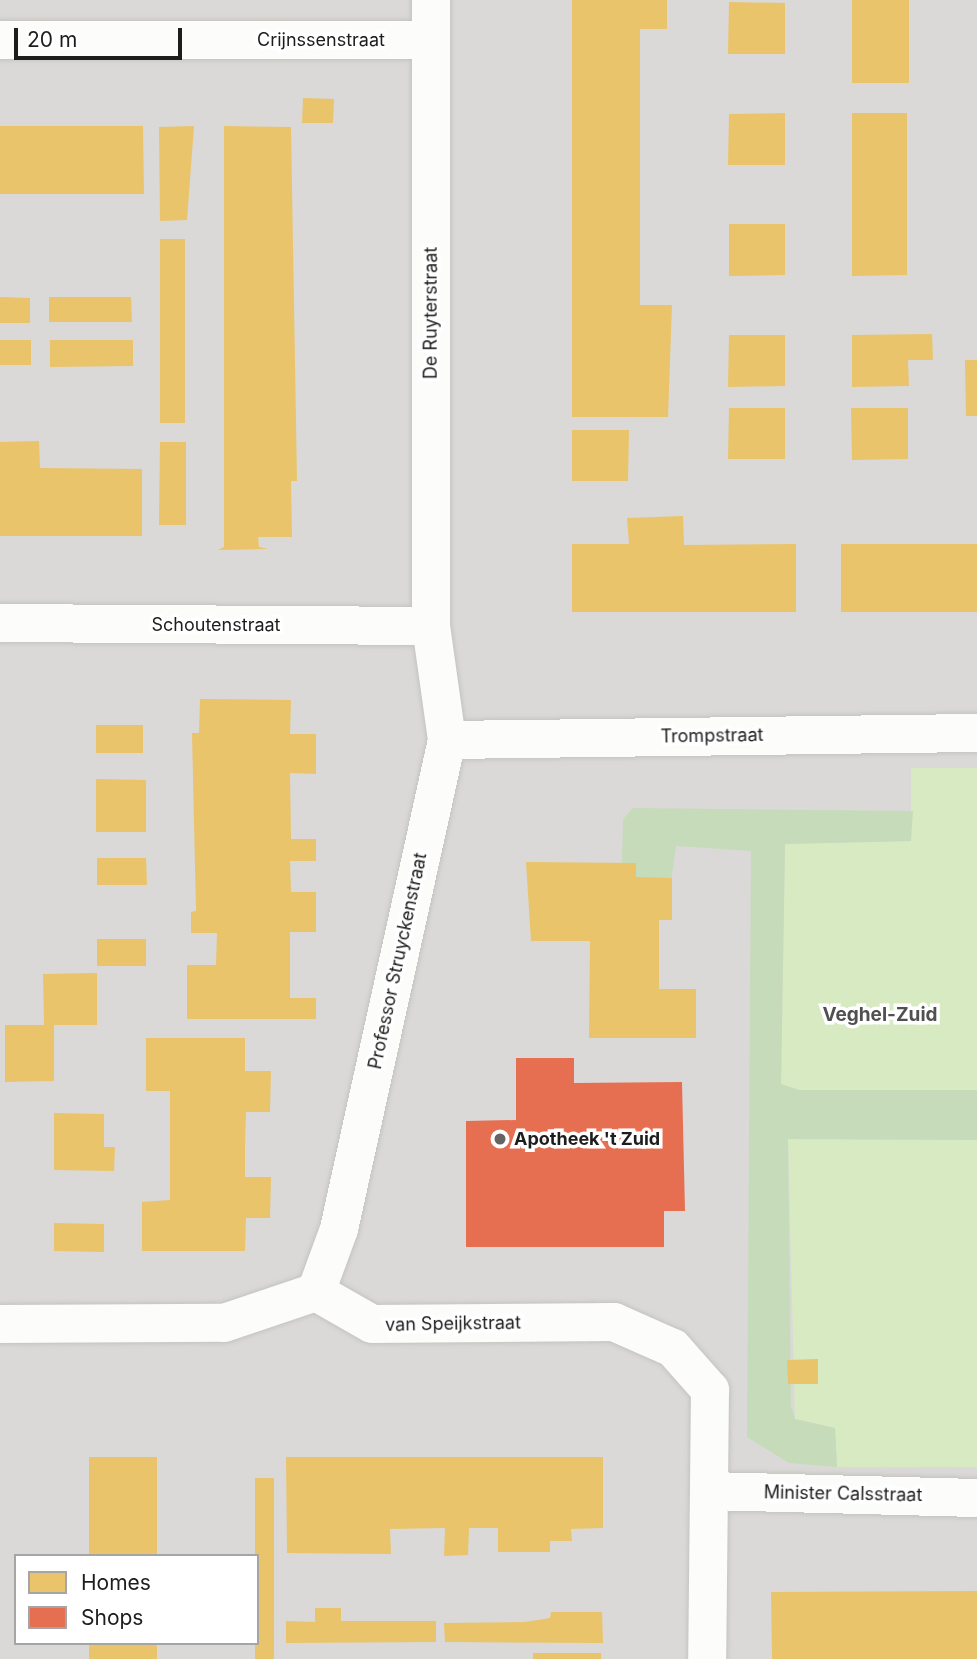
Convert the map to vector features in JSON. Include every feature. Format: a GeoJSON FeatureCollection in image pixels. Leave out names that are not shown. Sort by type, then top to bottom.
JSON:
{"type":"FeatureCollection","features":[{"type":"Feature","properties":{"kind":"street","name":"De Ruyterstraat"},"geometry":{"type":"LineString","coordinates":[[431,0],[431,626]]}},
{"type":"Feature","properties":{"kind":"street","name":"Crijnssenstraat"},"geometry":{"type":"LineString","coordinates":[[0,40],[431,40]]}},
{"type":"Feature","properties":{"kind":"street","name":"Schoutenstraat"},"geometry":{"type":"LineString","coordinates":[[0,623],[431,626]]}},
{"type":"Feature","properties":{"kind":"street","name":"Professor Struyckenstraat"},"geometry":{"type":"LineString","coordinates":[[316,1292],[338,1229],[447,740],[431,626]]}},
{"type":"Feature","properties":{"kind":"street","name":"Trompstraat"},"geometry":{"type":"LineString","coordinates":[[447,740],[977,733]]}},
{"type":"Feature","properties":{"kind":"street"},"geometry":{"type":"LineString","coordinates":[[0,1324],[224,1323],[316,1292]]}},
{"type":"Feature","properties":{"kind":"street","name":"van Speijkstraat"},"geometry":{"type":"LineString","coordinates":[[316,1292],[372,1324],[614,1322],[673,1348],[710,1390],[707,1659]]}},
{"type":"Feature","properties":{"kind":"street","name":"Minister Calsstraat"},"geometry":{"type":"LineString","coordinates":[[709,1491],[977,1498]]}},
{"type":"Feature","properties":{"kind":"shaded area"},"geometry":{"type":"Polygon","coordinates":[[[0,0],[977,0],[977,1659],[0,1659],[0,0]]]}},
{"type":"Feature","properties":{"kind":"green space"},"geometry":{"type":"Polygon","coordinates":[[[911,768],[977,768],[977,1090],[799,1090],[781,1084],[785,844],[911,841],[911,768]]]}},
{"type":"Feature","properties":{"kind":"green space"},"geometry":{"type":"Polygon","coordinates":[[[633,808],[913,811],[911,841],[785,844],[781,1084],[799,1090],[977,1090],[977,1140],[788,1139],[791,1406],[795,1419],[835,1428],[837,1467],[789,1463],[747,1437],[751,851],[676,846],[669,896],[621,894],[623,819],[633,808]]]}},
{"type":"Feature","properties":{"kind":"green space"},"geometry":{"type":"Polygon","coordinates":[[[788,1139],[977,1140],[977,1467],[837,1467],[835,1428],[795,1419],[788,1139]]]}},
{"type":"Feature","properties":{"kind":"building: Homes"},"geometry":{"type":"Polygon","coordinates":[[[572,0],[667,0],[667,29],[640,29],[640,305],[672,305],[668,417],[572,417],[572,0]]]}},
{"type":"Feature","properties":{"kind":"building: Homes"},"geometry":{"type":"Polygon","coordinates":[[[852,0],[909,0],[909,83],[852,83],[852,0]]]}},
{"type":"Feature","properties":{"kind":"building: Homes"},"geometry":{"type":"Polygon","coordinates":[[[729,2],[785,3],[785,54],[728,54],[729,2]]]}},
{"type":"Feature","properties":{"kind":"building: Homes"},"geometry":{"type":"Polygon","coordinates":[[[303,98],[334,99],[333,123],[302,123],[303,98]]]}},
{"type":"Feature","properties":{"kind":"building: Homes"},"geometry":{"type":"Polygon","coordinates":[[[785,113],[785,165],[728,165],[729,114],[785,113]]]}},
{"type":"Feature","properties":{"kind":"building: Homes"},"geometry":{"type":"Polygon","coordinates":[[[852,113],[907,113],[907,275],[852,276],[852,113]]]}},
{"type":"Feature","properties":{"kind":"building: Homes"},"geometry":{"type":"Polygon","coordinates":[[[0,126],[143,126],[144,194],[0,194],[0,126]]]}},
{"type":"Feature","properties":{"kind":"building: Homes"},"geometry":{"type":"Polygon","coordinates":[[[194,126],[187,220],[160,221],[159,127],[194,126]]]}},
{"type":"Feature","properties":{"kind":"building: Homes"},"geometry":{"type":"Polygon","coordinates":[[[224,126],[291,127],[297,481],[291,481],[292,537],[258,537],[259,547],[268,549],[218,550],[224,547],[224,126]]]}},
{"type":"Feature","properties":{"kind":"building: Homes"},"geometry":{"type":"Polygon","coordinates":[[[729,224],[785,224],[785,275],[729,276],[729,224]]]}},
{"type":"Feature","properties":{"kind":"building: Homes"},"geometry":{"type":"Polygon","coordinates":[[[160,239],[185,239],[185,423],[160,423],[160,239]]]}},
{"type":"Feature","properties":{"kind":"building: Homes"},"geometry":{"type":"Polygon","coordinates":[[[0,297],[30,298],[30,323],[0,323],[0,297]]]}},
{"type":"Feature","properties":{"kind":"building: Homes"},"geometry":{"type":"Polygon","coordinates":[[[49,297],[131,297],[132,322],[49,322],[49,297]]]}},
{"type":"Feature","properties":{"kind":"building: Homes"},"geometry":{"type":"Polygon","coordinates":[[[932,334],[933,360],[908,360],[909,386],[852,387],[852,335],[932,334]]]}},
{"type":"Feature","properties":{"kind":"building: Homes"},"geometry":{"type":"Polygon","coordinates":[[[729,335],[785,335],[785,386],[728,387],[729,335]]]}},
{"type":"Feature","properties":{"kind":"building: Homes"},"geometry":{"type":"Polygon","coordinates":[[[0,340],[31,340],[31,365],[0,365],[0,340]]]}},
{"type":"Feature","properties":{"kind":"building: Homes"},"geometry":{"type":"Polygon","coordinates":[[[50,340],[133,340],[133,366],[50,367],[50,340]]]}},
{"type":"Feature","properties":{"kind":"building: Homes"},"geometry":{"type":"Polygon","coordinates":[[[965,360],[977,360],[977,416],[966,416],[965,360]]]}},
{"type":"Feature","properties":{"kind":"building: Homes"},"geometry":{"type":"Polygon","coordinates":[[[729,408],[785,408],[785,459],[728,459],[729,408]]]}},
{"type":"Feature","properties":{"kind":"building: Homes"},"geometry":{"type":"Polygon","coordinates":[[[851,408],[908,408],[908,459],[852,460],[851,408]]]}},
{"type":"Feature","properties":{"kind":"building: Homes"},"geometry":{"type":"Polygon","coordinates":[[[572,430],[629,430],[628,481],[572,481],[572,430]]]}},
{"type":"Feature","properties":{"kind":"building: Homes"},"geometry":{"type":"Polygon","coordinates":[[[39,441],[40,468],[142,469],[142,536],[0,536],[0,442],[39,441]]]}},
{"type":"Feature","properties":{"kind":"building: Homes"},"geometry":{"type":"Polygon","coordinates":[[[160,442],[186,442],[186,525],[159,525],[160,442]]]}},
{"type":"Feature","properties":{"kind":"building: Homes"},"geometry":{"type":"Polygon","coordinates":[[[683,516],[684,545],[796,544],[796,612],[572,612],[572,544],[629,544],[627,518],[683,516]]]}},
{"type":"Feature","properties":{"kind":"building: Homes"},"geometry":{"type":"Polygon","coordinates":[[[841,544],[977,544],[977,612],[841,612],[841,544]]]}},
{"type":"Feature","properties":{"kind":"building: Homes"},"geometry":{"type":"Polygon","coordinates":[[[200,699],[291,700],[290,734],[316,734],[316,774],[290,773],[291,839],[316,839],[316,861],[290,861],[291,892],[316,892],[316,932],[290,932],[290,998],[316,998],[316,1019],[187,1019],[187,965],[216,965],[217,933],[191,933],[191,912],[196,911],[192,733],[199,733],[200,699]]]}},
{"type":"Feature","properties":{"kind":"building: Homes"},"geometry":{"type":"Polygon","coordinates":[[[96,725],[143,725],[143,753],[96,753],[96,725]]]}},
{"type":"Feature","properties":{"kind":"building: Homes"},"geometry":{"type":"Polygon","coordinates":[[[96,779],[146,780],[146,832],[96,832],[96,779]]]}},
{"type":"Feature","properties":{"kind":"building: Homes"},"geometry":{"type":"Polygon","coordinates":[[[97,858],[146,858],[147,885],[97,885],[97,858]]]}},
{"type":"Feature","properties":{"kind":"building: Homes"},"geometry":{"type":"Polygon","coordinates":[[[526,862],[636,863],[636,877],[672,878],[672,920],[659,920],[659,989],[696,989],[696,1038],[589,1038],[590,941],[531,941],[526,862]]]}},
{"type":"Feature","properties":{"kind":"building: Homes"},"geometry":{"type":"Polygon","coordinates":[[[97,939],[146,939],[146,966],[97,966],[97,939]]]}},
{"type":"Feature","properties":{"kind":"building: Homes"},"geometry":{"type":"Polygon","coordinates":[[[97,973],[97,1025],[54,1025],[54,1081],[5,1082],[5,1025],[44,1025],[43,974],[97,973]]]}},
{"type":"Feature","properties":{"kind":"building: Homes"},"geometry":{"type":"Polygon","coordinates":[[[146,1038],[245,1038],[245,1071],[271,1071],[270,1112],[246,1112],[245,1144],[245,1177],[271,1177],[270,1218],[246,1218],[245,1251],[142,1251],[142,1202],[170,1200],[170,1091],[146,1091],[146,1038]]]}},
{"type":"Feature","properties":{"kind":"building: Homes"},"geometry":{"type":"Polygon","coordinates":[[[54,1113],[104,1114],[104,1147],[115,1147],[114,1171],[54,1170],[54,1113]]]}},
{"type":"Feature","properties":{"kind":"building: Homes"},"geometry":{"type":"Polygon","coordinates":[[[54,1223],[104,1224],[104,1252],[54,1251],[54,1223]]]}},
{"type":"Feature","properties":{"kind":"building: Homes"},"geometry":{"type":"Polygon","coordinates":[[[818,1359],[818,1384],[788,1384],[787,1360],[818,1359]]]}},
{"type":"Feature","properties":{"kind":"building: Homes"},"geometry":{"type":"Polygon","coordinates":[[[89,1457],[157,1457],[157,1554],[89,1554],[89,1457]]]}},
{"type":"Feature","properties":{"kind":"building: Homes"},"geometry":{"type":"Polygon","coordinates":[[[286,1457],[603,1457],[603,1528],[571,1529],[572,1541],[550,1541],[550,1552],[498,1552],[498,1528],[469,1528],[468,1555],[444,1556],[445,1528],[390,1529],[391,1554],[287,1553],[286,1457]]]}},
{"type":"Feature","properties":{"kind":"building: Homes"},"geometry":{"type":"Polygon","coordinates":[[[255,1478],[274,1478],[274,1659],[255,1659],[255,1645],[259,1645],[259,1554],[255,1554],[255,1478]]]}},
{"type":"Feature","properties":{"kind":"building: Homes"},"geometry":{"type":"Polygon","coordinates":[[[977,1591],[977,1659],[772,1659],[771,1592],[977,1591]]]}},
{"type":"Feature","properties":{"kind":"building: Homes"},"geometry":{"type":"Polygon","coordinates":[[[315,1608],[341,1608],[341,1621],[436,1621],[436,1642],[286,1643],[286,1621],[315,1622],[315,1608]]]}},
{"type":"Feature","properties":{"kind":"building: Homes"},"geometry":{"type":"Polygon","coordinates":[[[551,1612],[602,1612],[603,1643],[445,1642],[444,1623],[525,1622],[550,1618],[551,1612]]]}},
{"type":"Feature","properties":{"kind":"building: Homes"},"geometry":{"type":"Polygon","coordinates":[[[89,1645],[157,1645],[157,1659],[89,1659],[89,1645]]]}},
{"type":"Feature","properties":{"kind":"building: Homes"},"geometry":{"type":"Polygon","coordinates":[[[533,1653],[601,1653],[601,1659],[533,1659],[533,1653]]]}},
{"type":"Feature","properties":{"kind":"building: Shops"},"geometry":{"type":"Polygon","coordinates":[[[516,1058],[574,1058],[574,1083],[682,1082],[685,1211],[664,1211],[664,1247],[466,1247],[466,1121],[516,1120],[516,1058]]]}},
{"type":"Feature","properties":{"kind":"place","name":"Apotheek 't Zuid"},"geometry":{"type":"Point","coordinates":[500,1139]}},
{"type":"Feature","properties":{"kind":"district","name":"Veghel-Zuid"},"geometry":{"type":"Point","coordinates":[880,1015]}}]}
